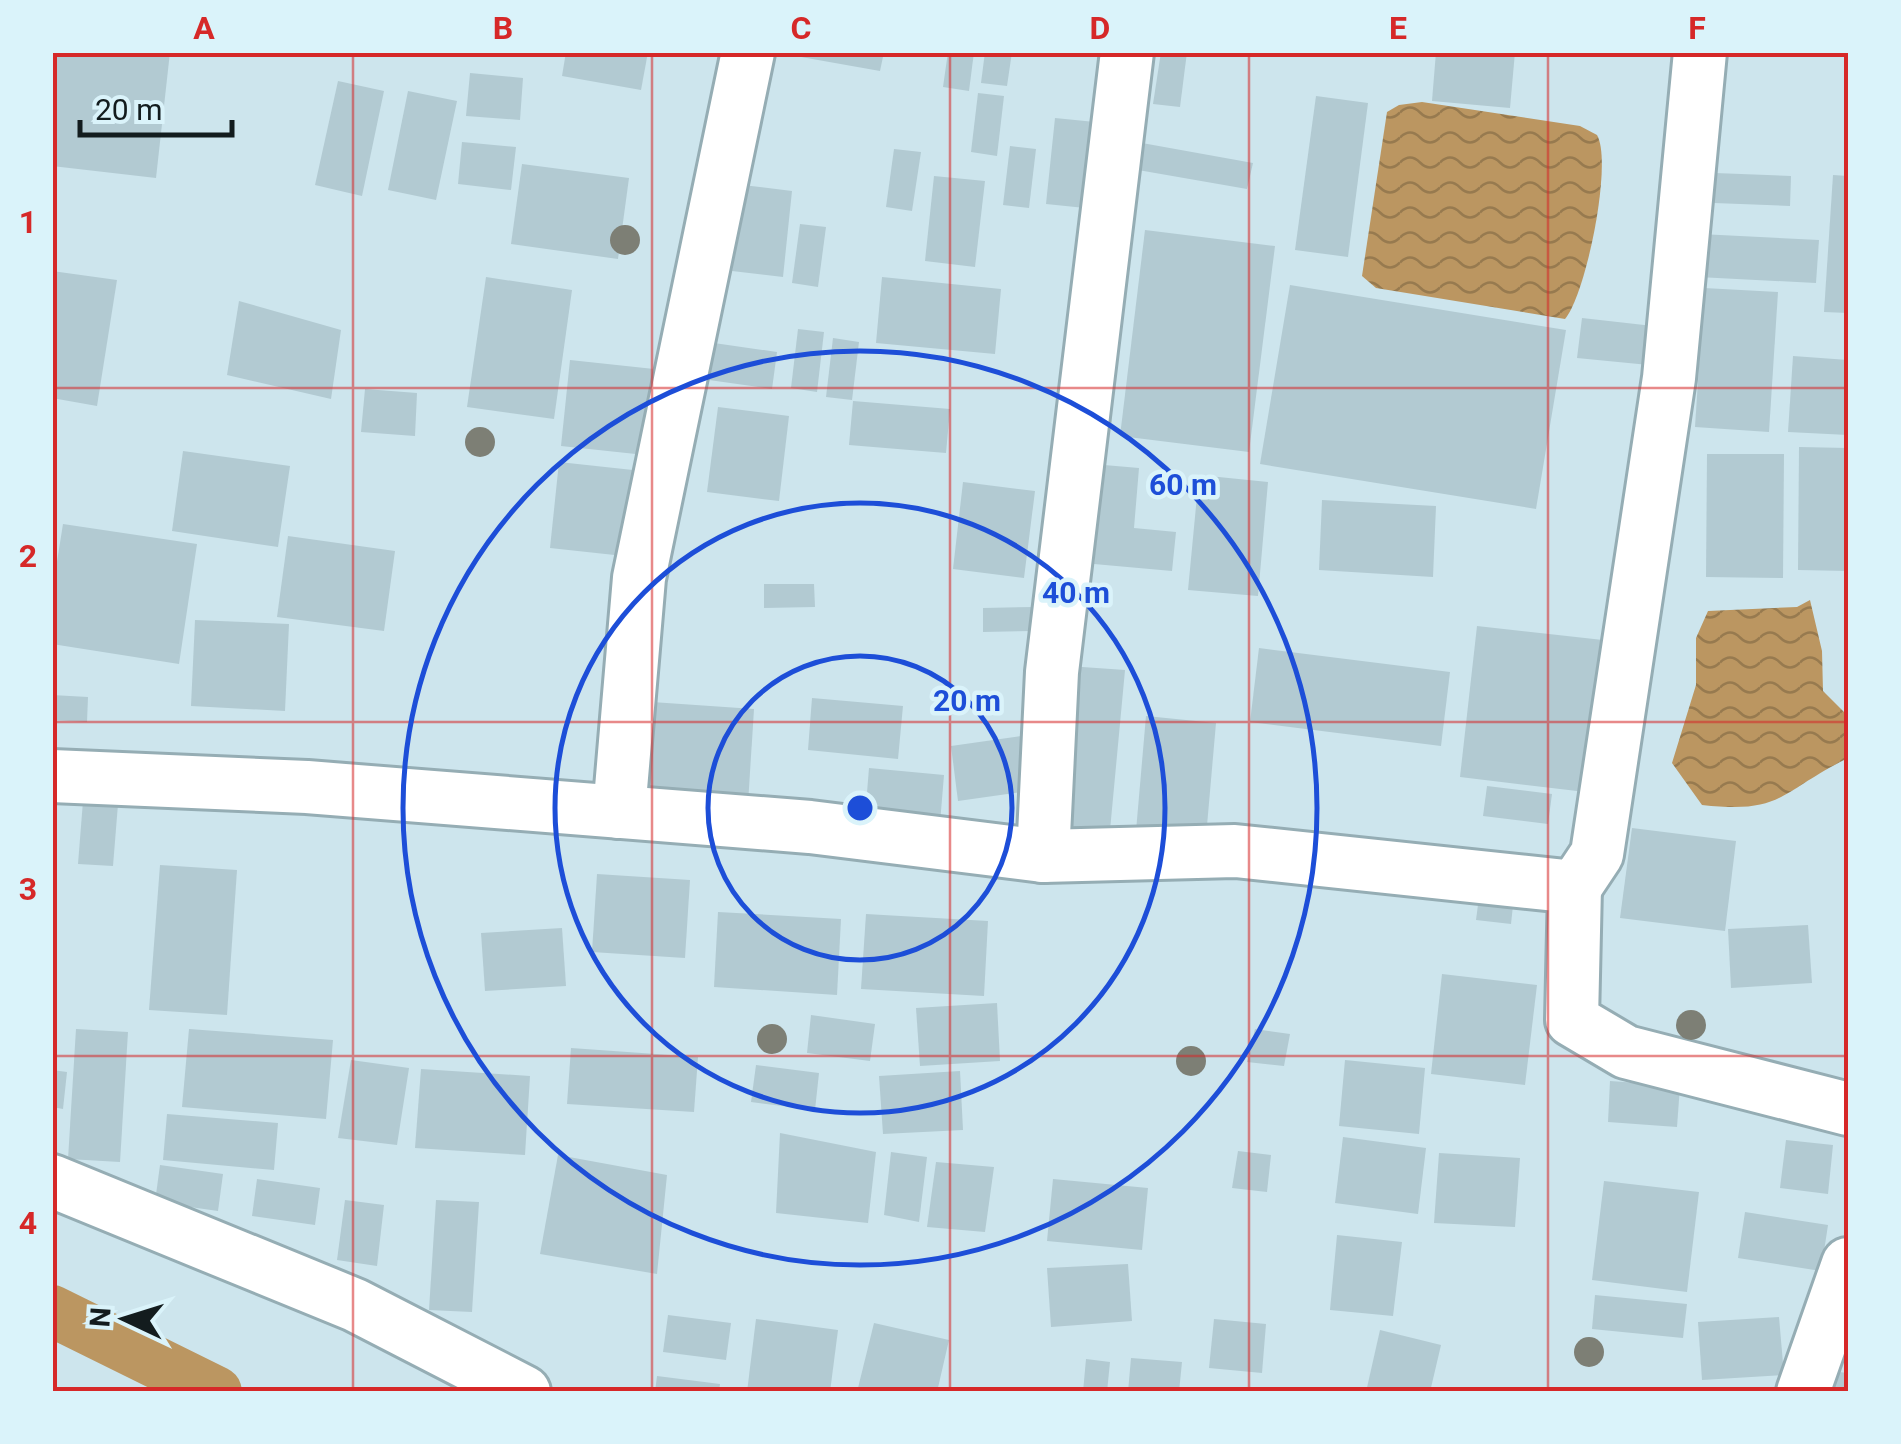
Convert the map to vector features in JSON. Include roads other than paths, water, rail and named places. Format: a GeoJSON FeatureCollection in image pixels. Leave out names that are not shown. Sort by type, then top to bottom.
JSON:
{"type":"FeatureCollection","features":[{"type":"Feature","properties":{"kind":"street"},"geometry":{"type":"LineString","coordinates":[[619,812],[639,578],[748,52]]}},
{"type":"Feature","properties":{"kind":"street"},"geometry":{"type":"LineString","coordinates":[[1043,856],[1052,672],[1126,52]]}},
{"type":"Feature","properties":{"kind":"street"},"geometry":{"type":"LineString","coordinates":[[1700,52],[1669,378],[1597,854],[1575,887],[1572,1020],[1626,1052],[1848,1109]]}},
{"type":"Feature","properties":{"kind":"street"},"geometry":{"type":"LineString","coordinates":[[52,776],[307,787],[810,827],[1043,856],[1235,851],[1575,887]]}},
{"type":"Feature","properties":{"kind":"street"},"geometry":{"type":"LineString","coordinates":[[52,1181],[354,1305],[524,1392]]}},
{"type":"Feature","properties":{"kind":"street"},"geometry":{"type":"LineString","coordinates":[[1803,1392],[1848,1264]]}},
{"type":"Feature","properties":{"kind":"water"},"geometry":{"type":"Polygon","coordinates":[[[1422,102],[1580,126],[1597,135],[1602,172],[1595,228],[1581,284],[1565,319],[1376,288],[1362,276],[1387,112],[1399,105],[1422,102]]]}},
{"type":"Feature","properties":{"kind":"water"},"geometry":{"type":"Polygon","coordinates":[[[1810,600],[1822,651],[1823,691],[1847,715],[1844,760],[1765,803],[1702,805],[1672,763],[1696,685],[1696,638],[1708,611],[1797,607],[1810,600]]]}},
{"type":"Feature","properties":{"kind":"waterway"},"geometry":{"type":"LineString","coordinates":[[52,1311],[216,1392]]}}]}
